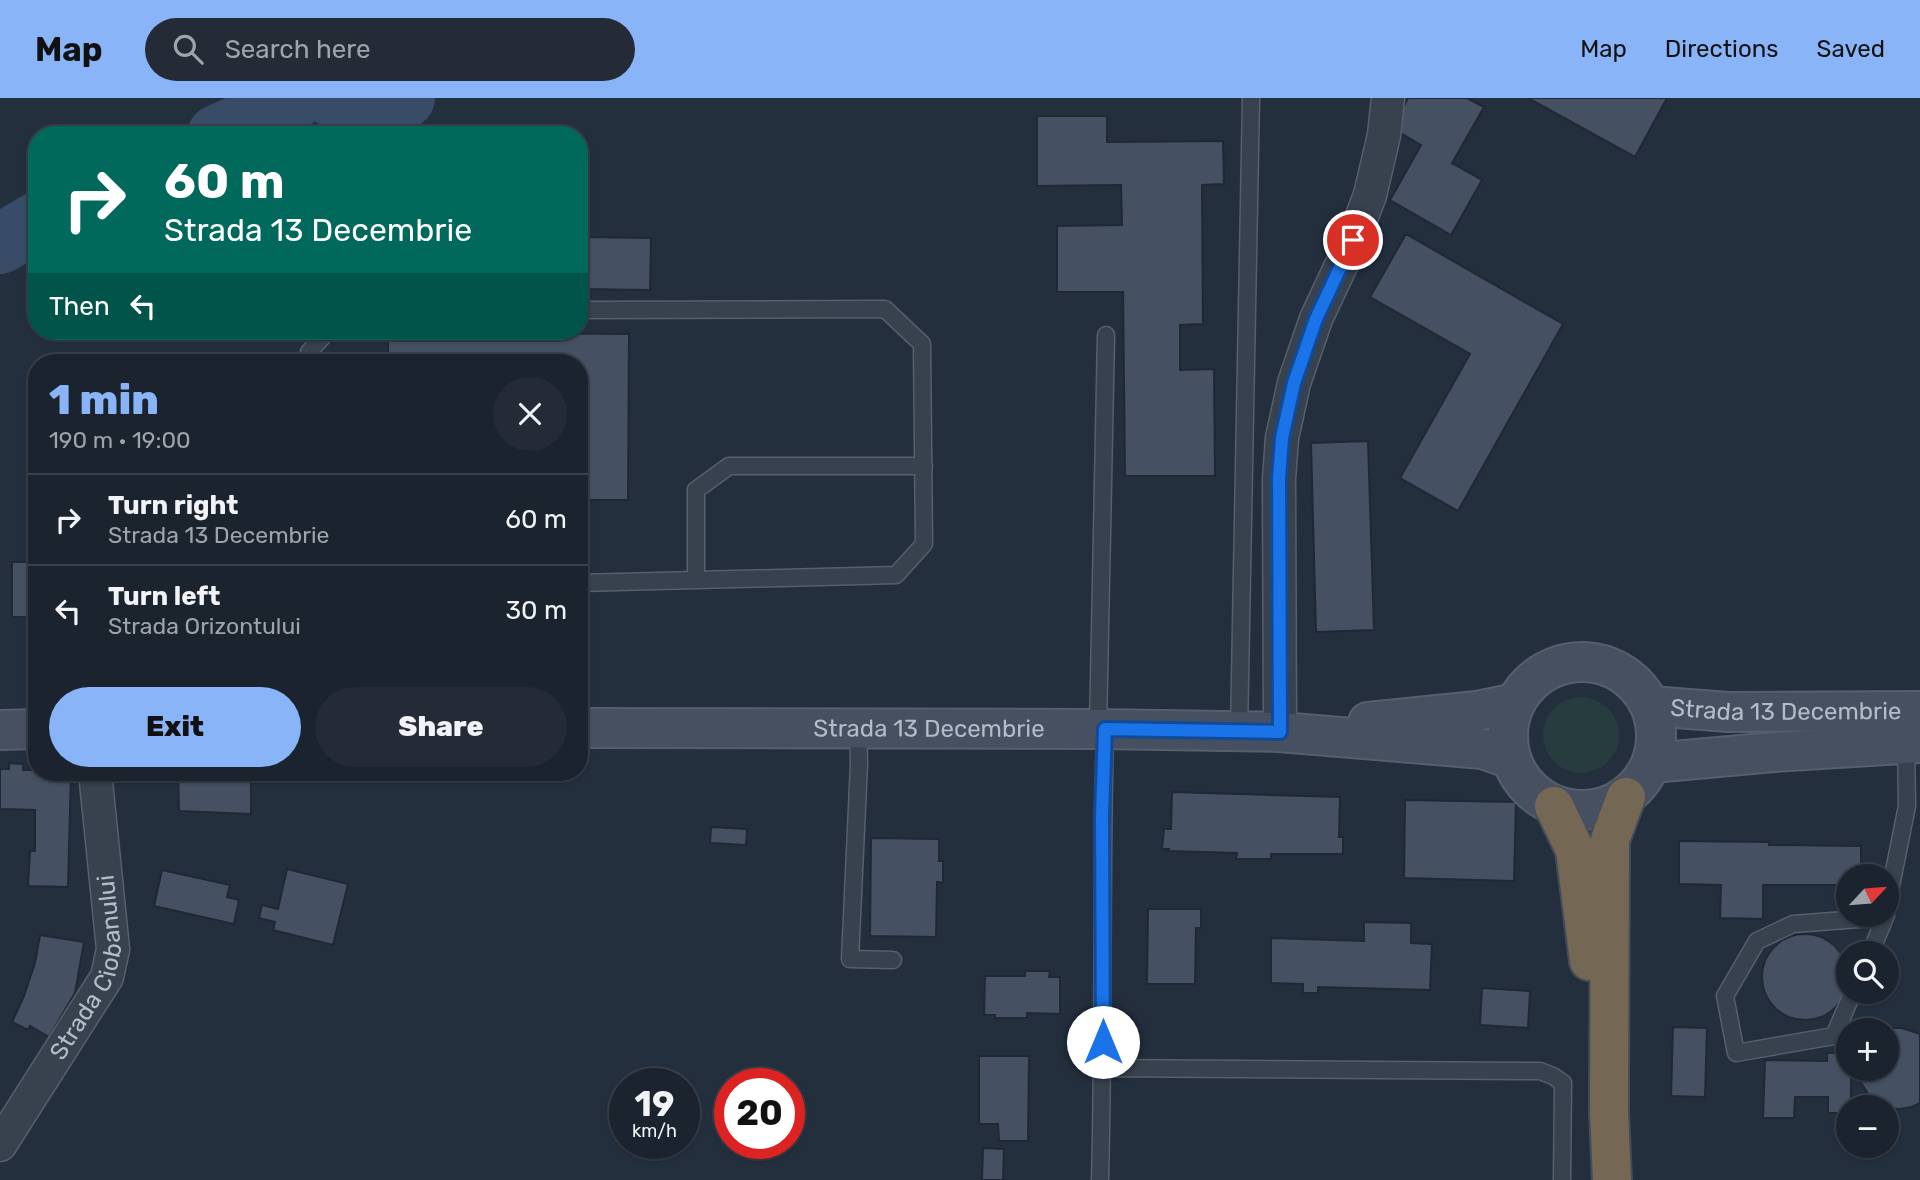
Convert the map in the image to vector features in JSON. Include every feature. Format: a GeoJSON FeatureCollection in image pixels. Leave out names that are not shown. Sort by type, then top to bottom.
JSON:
{"type":"FeatureCollection","features":[{"type":"Feature","properties":{"kind":"highway"},"geometry":{"type":"LineString","coordinates":[[1612,1180],[1609,1112],[1610,840],[1626,797]]}},
{"type":"Feature","properties":{"kind":"highway"},"geometry":{"type":"LineString","coordinates":[[1554,806],[1575,850],[1609,1112]]}},
{"type":"Feature","properties":{"kind":"main road"},"geometry":{"type":"LineString","coordinates":[[1584,661],[1605,664],[1624,674],[1639,688],[1651,706],[1656,725],[1652,763],[1641,782],[1626,797],[1603,808],[1578,811],[1554,806],[1535,794],[1521,778],[1511,759],[1507,740],[1515,703],[1527,685],[1543,671],[1563,663],[1584,661]]}},
{"type":"Feature","properties":{"kind":"main road","name":"Strada 13 Decembrie"},"geometry":{"type":"LineString","coordinates":[[1280,732],[1477,711],[1515,703]]}},
{"type":"Feature","properties":{"kind":"main road","name":"Strada 13 Decembrie"},"geometry":{"type":"LineString","coordinates":[[1651,706],[1915,733]]}},
{"type":"Feature","properties":{"kind":"main road","name":"Strada 13 Decembrie"},"geometry":{"type":"LineString","coordinates":[[588,728],[1280,732],[1483,749],[1511,759]]}},
{"type":"Feature","properties":{"kind":"main road"},"geometry":{"type":"LineString","coordinates":[[0,730],[28,729]]}},
{"type":"Feature","properties":{"kind":"main road","name":"Strada 13 Decembrie"},"geometry":{"type":"LineString","coordinates":[[1652,763],[1774,752],[1915,733]]}},
{"type":"Feature","properties":{"kind":"street"},"geometry":{"type":"LineString","coordinates":[[1280,732],[1279,479],[1282,438],[1294,383],[1316,319],[1353,240],[1370,195],[1384,135],[1388,98]]}},
{"type":"Feature","properties":{"kind":"street","name":"Strada Ciobanului"},"geometry":{"type":"LineString","coordinates":[[0,1146],[107,977],[113,949],[96,781]]}},
{"type":"Feature","properties":{"kind":"lane"},"geometry":{"type":"LineString","coordinates":[[1239,731],[1251,98]]}},
{"type":"Feature","properties":{"kind":"lane"},"geometry":{"type":"LineString","coordinates":[[588,310],[885,309],[922,344],[924,466],[924,544],[896,575],[588,583]]}},
{"type":"Feature","properties":{"kind":"lane"},"geometry":{"type":"LineString","coordinates":[[1100,1180],[1103,1068],[1102,729],[1106,335]]}},
{"type":"Feature","properties":{"kind":"lane"},"geometry":{"type":"LineString","coordinates":[[309,354],[320,340]]}},
{"type":"Feature","properties":{"kind":"lane"},"geometry":{"type":"LineString","coordinates":[[696,580],[696,490],[729,466],[924,466]]}},
{"type":"Feature","properties":{"kind":"lane"},"geometry":{"type":"LineString","coordinates":[[858,729],[859,764],[850,959],[893,960]]}},
{"type":"Feature","properties":{"kind":"lane"},"geometry":{"type":"LineString","coordinates":[[1896,864],[1907,806],[1915,733]]}},
{"type":"Feature","properties":{"kind":"lane"},"geometry":{"type":"LineString","coordinates":[[1836,919],[1793,924],[1757,941],[1725,996],[1736,1053],[1834,1036],[1848,1004]]}},
{"type":"Feature","properties":{"kind":"lane"},"geometry":{"type":"LineString","coordinates":[[1103,1068],[1540,1070],[1563,1083],[1562,1180]]}},
{"type":"Feature","properties":{"kind":"green space"},"geometry":{"type":"Polygon","coordinates":[[[1581,697],[1595,700],[1608,708],[1616,721],[1619,735],[1616,749],[1608,762],[1595,770],[1581,773],[1567,770],[1554,762],[1546,749],[1543,735],[1546,721],[1554,708],[1567,700],[1581,697]]]}},
{"type":"Feature","properties":{"kind":"building"},"geometry":{"type":"Polygon","coordinates":[[[1408,98],[1467,98],[1484,107],[1452,163],[1482,180],[1451,235],[1390,200],[1421,145],[1392,128],[1408,98]]]}},
{"type":"Feature","properties":{"kind":"building"},"geometry":{"type":"Polygon","coordinates":[[[1528,98],[1667,98],[1635,157],[1528,98]]]}},
{"type":"Feature","properties":{"kind":"building"},"geometry":{"type":"Polygon","coordinates":[[[1037,116],[1107,116],[1107,142],[1223,141],[1224,184],[1202,185],[1203,324],[1180,325],[1180,370],[1214,369],[1215,476],[1125,476],[1123,292],[1057,292],[1057,226],[1122,225],[1121,185],[1037,186],[1037,116]]]}},
{"type":"Feature","properties":{"kind":"building"},"geometry":{"type":"Polygon","coordinates":[[[1406,234],[1563,324],[1458,511],[1400,478],[1470,354],[1370,297],[1406,234]]]}},
{"type":"Feature","properties":{"kind":"building"},"geometry":{"type":"Polygon","coordinates":[[[588,237],[651,238],[650,290],[588,289],[588,237]]]}},
{"type":"Feature","properties":{"kind":"building"},"geometry":{"type":"Polygon","coordinates":[[[588,334],[629,334],[628,500],[588,500],[588,354],[388,354],[388,340],[588,340],[588,334]]]}},
{"type":"Feature","properties":{"kind":"building"},"geometry":{"type":"Polygon","coordinates":[[[1368,441],[1374,630],[1316,632],[1311,443],[1368,441]]]}},
{"type":"Feature","properties":{"kind":"building"},"geometry":{"type":"Polygon","coordinates":[[[12,562],[28,562],[28,617],[12,617],[12,562]]]}},
{"type":"Feature","properties":{"kind":"building"},"geometry":{"type":"Polygon","coordinates":[[[9,763],[23,764],[23,770],[28,770],[28,781],[71,781],[68,887],[28,886],[30,851],[35,851],[35,810],[0,809],[0,769],[9,769],[9,763]]]}},
{"type":"Feature","properties":{"kind":"building"},"geometry":{"type":"Polygon","coordinates":[[[178,781],[251,781],[251,814],[179,811],[178,781]]]}},
{"type":"Feature","properties":{"kind":"building"},"geometry":{"type":"Polygon","coordinates":[[[1172,792],[1340,797],[1339,837],[1343,837],[1343,854],[1271,854],[1271,859],[1236,859],[1237,853],[1162,849],[1164,829],[1171,829],[1172,792]]]}},
{"type":"Feature","properties":{"kind":"building"},"geometry":{"type":"Polygon","coordinates":[[[1405,800],[1516,802],[1514,881],[1404,878],[1405,800]]]}},
{"type":"Feature","properties":{"kind":"building"},"geometry":{"type":"Polygon","coordinates":[[[711,827],[747,829],[746,845],[710,843],[711,827]]]}},
{"type":"Feature","properties":{"kind":"building"},"geometry":{"type":"Polygon","coordinates":[[[871,838],[939,839],[943,883],[937,882],[936,937],[870,936],[871,838]]]}},
{"type":"Feature","properties":{"kind":"building"},"geometry":{"type":"Polygon","coordinates":[[[1679,841],[1861,846],[1861,864],[1836,864],[1836,885],[1763,885],[1763,919],[1720,918],[1721,885],[1679,884],[1679,841]]]}},
{"type":"Feature","properties":{"kind":"building"},"geometry":{"type":"Polygon","coordinates":[[[287,869],[348,884],[333,945],[273,930],[275,922],[259,918],[262,905],[278,909],[287,869]]]}},
{"type":"Feature","properties":{"kind":"building"},"geometry":{"type":"Polygon","coordinates":[[[162,870],[230,885],[227,897],[239,900],[234,924],[154,906],[162,870]]]}},
{"type":"Feature","properties":{"kind":"building"},"geometry":{"type":"Polygon","coordinates":[[[1148,909],[1201,909],[1201,928],[1196,928],[1195,984],[1147,984],[1148,909]]]}},
{"type":"Feature","properties":{"kind":"building"},"geometry":{"type":"Polygon","coordinates":[[[1364,922],[1411,923],[1411,943],[1432,944],[1430,990],[1318,987],[1318,993],[1303,993],[1303,984],[1271,983],[1271,938],[1364,941],[1364,922]]]}},
{"type":"Feature","properties":{"kind":"building"},"geometry":{"type":"Polygon","coordinates":[[[1805,934],[1821,937],[1835,947],[1838,1004],[1829,1013],[1813,1019],[1797,1019],[1781,1013],[1769,1001],[1763,985],[1763,969],[1769,953],[1781,941],[1805,934]]]}},
{"type":"Feature","properties":{"kind":"building"},"geometry":{"type":"Polygon","coordinates":[[[40,935],[84,942],[75,993],[49,1037],[30,1026],[28,1030],[12,1022],[35,963],[40,935]]]}},
{"type":"Feature","properties":{"kind":"building"},"geometry":{"type":"Polygon","coordinates":[[[1025,971],[1050,971],[1049,977],[1060,977],[1060,1014],[1027,1013],[1027,1018],[995,1018],[995,1015],[984,1015],[985,976],[1025,976],[1025,971]]]}},
{"type":"Feature","properties":{"kind":"building"},"geometry":{"type":"Polygon","coordinates":[[[1482,988],[1530,991],[1528,1028],[1480,1025],[1482,988]]]}},
{"type":"Feature","properties":{"kind":"building"},"geometry":{"type":"Polygon","coordinates":[[[1673,1027],[1707,1028],[1705,1097],[1671,1096],[1673,1027]]]}},
{"type":"Feature","properties":{"kind":"building"},"geometry":{"type":"Polygon","coordinates":[[[1899,1028],[1920,1034],[1920,1103],[1899,1109],[1899,1095],[1869,1095],[1860,1081],[1899,1081],[1899,1028]]]}},
{"type":"Feature","properties":{"kind":"building"},"geometry":{"type":"Polygon","coordinates":[[[1827,1053],[1836,1053],[1836,1081],[1851,1081],[1851,1095],[1836,1095],[1836,1113],[1828,1113],[1828,1097],[1795,1097],[1794,1118],[1763,1118],[1765,1060],[1827,1061],[1827,1053]]]}},
{"type":"Feature","properties":{"kind":"building"},"geometry":{"type":"Polygon","coordinates":[[[979,1056],[1029,1056],[1028,1141],[999,1141],[998,1124],[979,1124],[979,1056]]]}},
{"type":"Feature","properties":{"kind":"building"},"geometry":{"type":"Polygon","coordinates":[[[983,1148],[1004,1149],[1003,1180],[982,1180],[983,1148]]]}},
{"type":"Feature","properties":{"kind":"waterway"},"geometry":{"type":"LineString","coordinates":[[236,126],[296,98]]}},
{"type":"Feature","properties":{"kind":"waterway"},"geometry":{"type":"LineString","coordinates":[[334,98],[401,101],[405,98]]}},
{"type":"Feature","properties":{"kind":"waterway"},"geometry":{"type":"LineString","coordinates":[[0,244],[28,227]]}},
{"type":"Feature","properties":{"kind":"route"},"geometry":{"type":"LineString","coordinates":[[1103,1042],[1102,816],[1105,729],[1280,732],[1279,479],[1282,438],[1294,383],[1316,319],[1353,240]]}}]}
